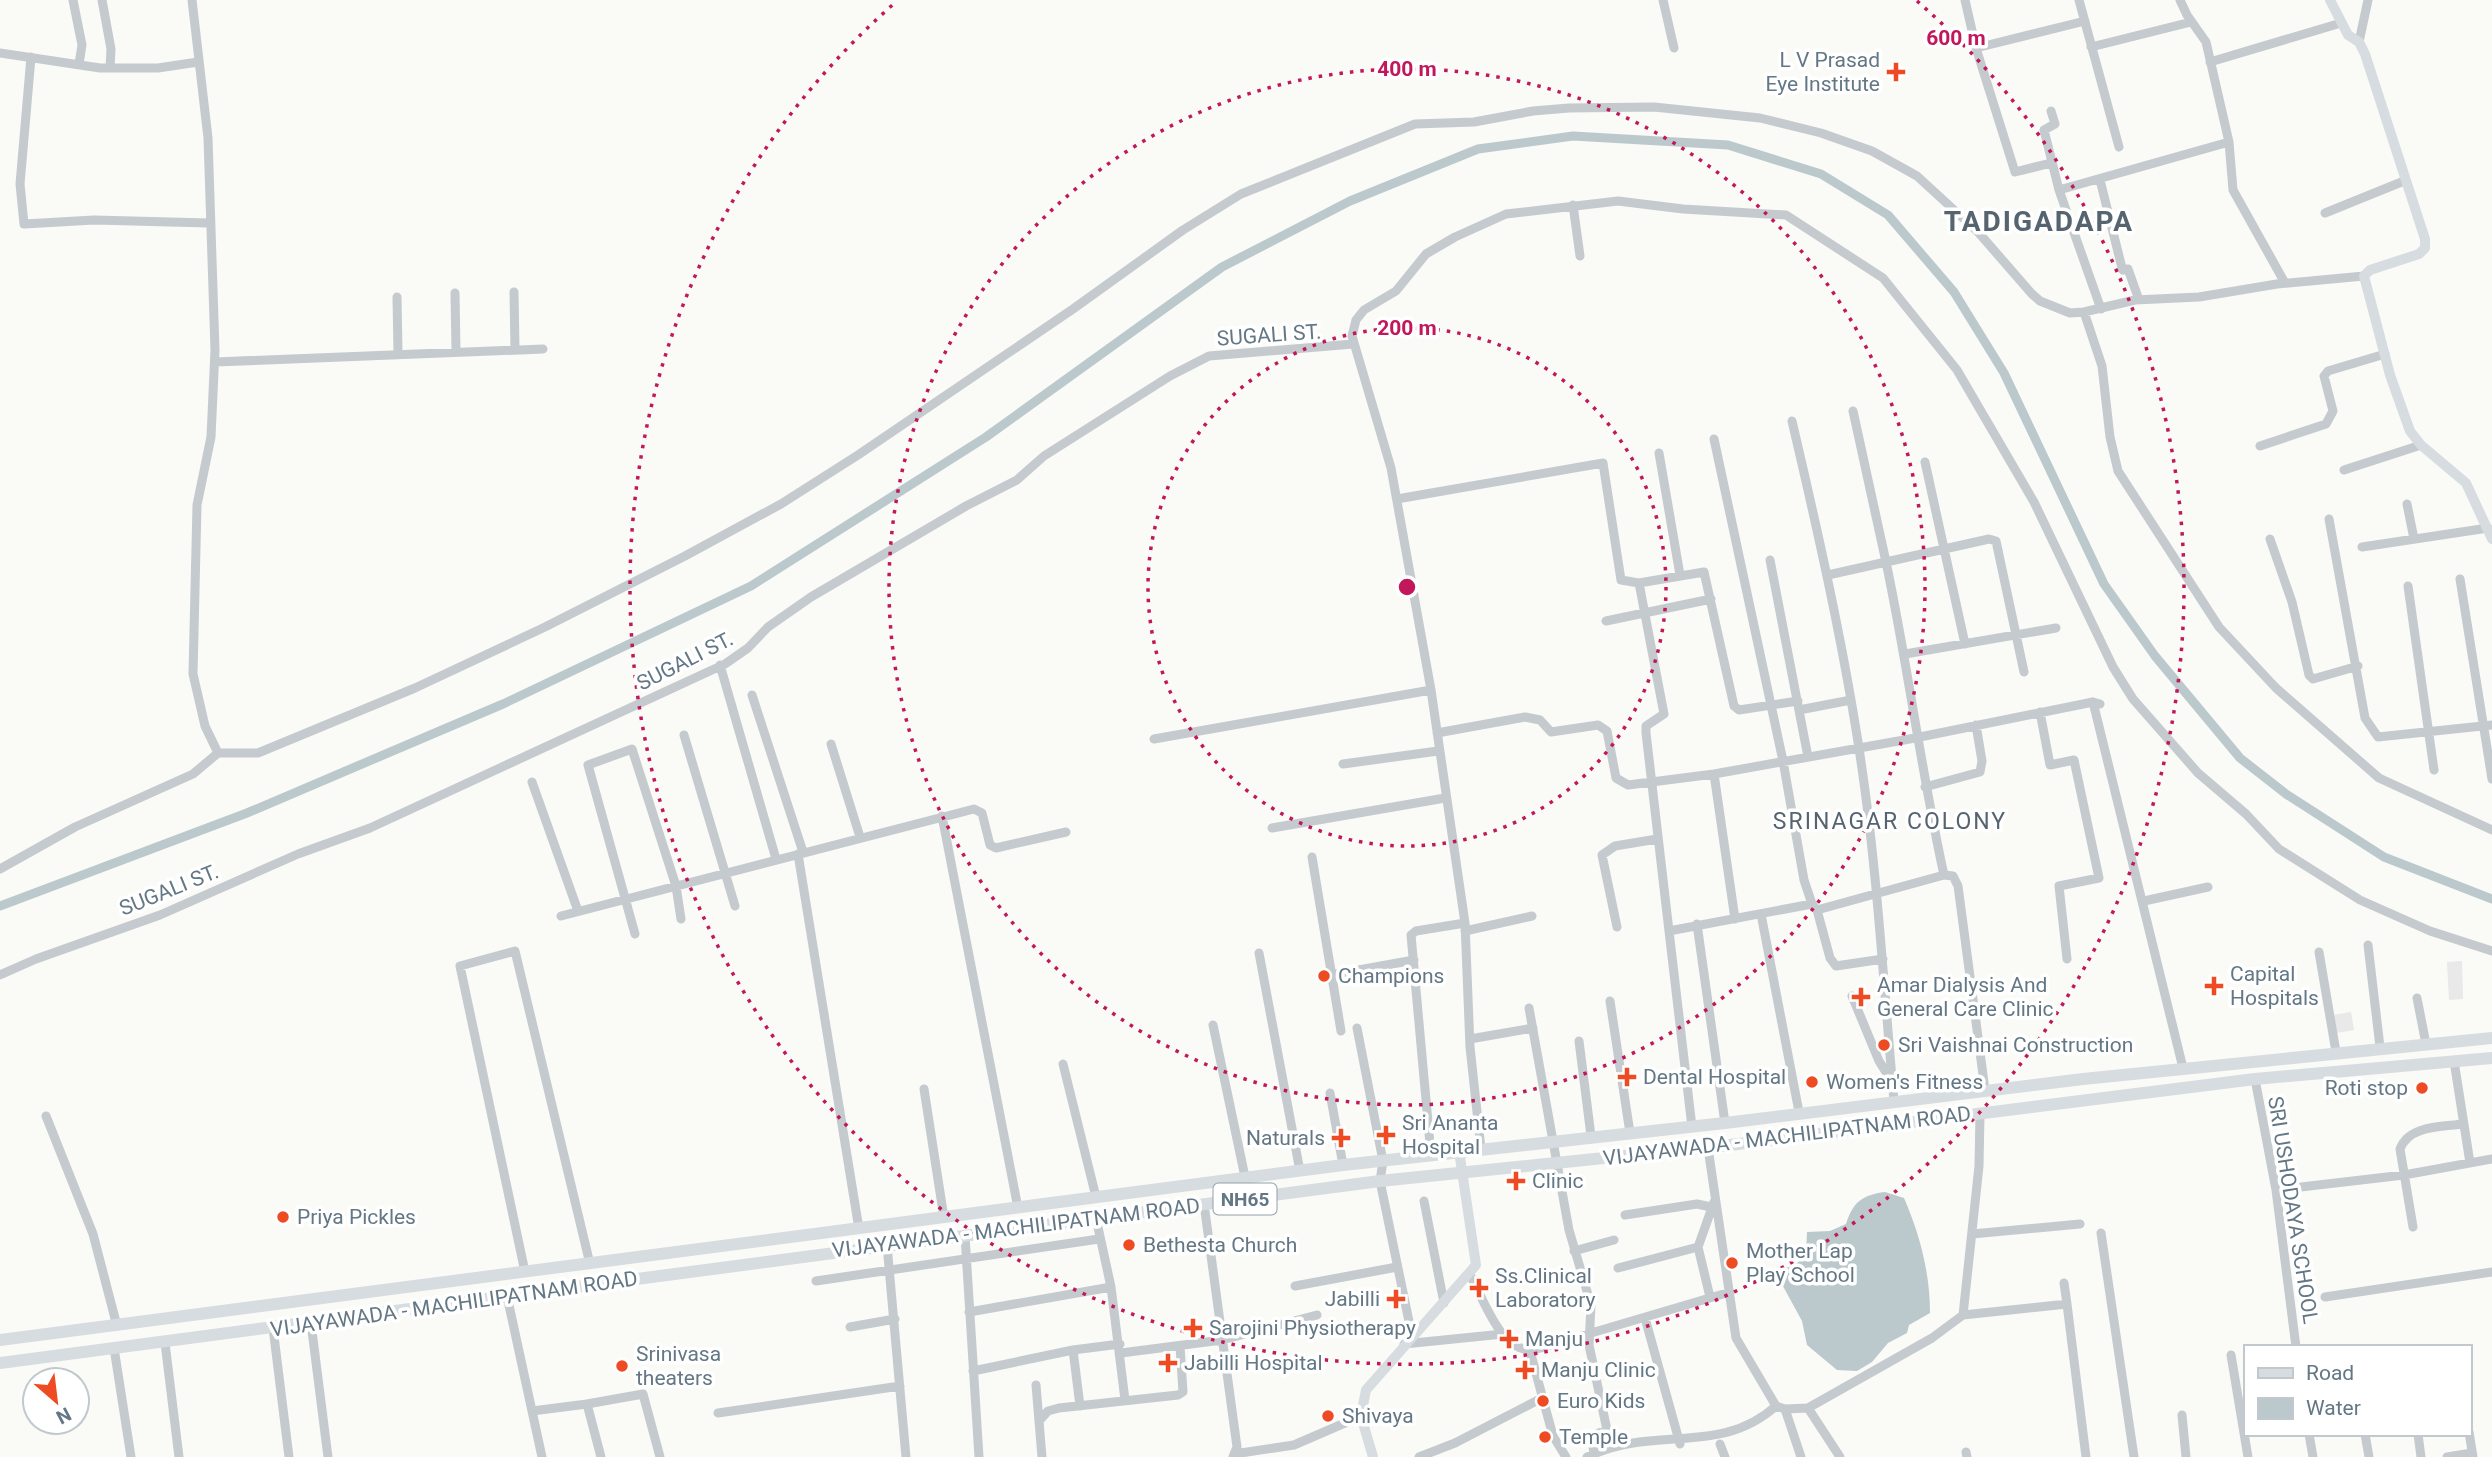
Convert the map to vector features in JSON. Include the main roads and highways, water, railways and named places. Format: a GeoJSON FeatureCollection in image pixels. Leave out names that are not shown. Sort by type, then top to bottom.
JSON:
{"type":"FeatureCollection","features":[{"type":"Feature","properties":{"kind":"highway","name":"VIJAYAWADA - MACHILIPATNAM ROAD"},"geometry":{"type":"LineString","coordinates":[[0,1340],[1343,1165],[1553,1140],[1725,1124],[1799,1112],[2183,1068],[2492,1038]]}},
{"type":"Feature","properties":{"kind":"highway","name":"VIJAYAWADA - MACHILIPATNAM ROAD"},"geometry":{"type":"LineString","coordinates":[[0,1363],[1380,1181],[1708,1148],[2255,1079],[2492,1058]]}},
{"type":"Feature","properties":{"kind":"main road"},"geometry":{"type":"LineString","coordinates":[[2330,0],[2348,35],[2359,42],[2425,248],[2413,257],[2370,271],[2364,276],[2403,416],[2421,445],[2466,483],[2490,533]]}},
{"type":"Feature","properties":{"kind":"main road"},"geometry":{"type":"LineString","coordinates":[[1373,1457],[1360,1416],[1366,1390],[1408,1340],[1470,1275],[1476,1265],[1459,1151]]}},
{"type":"Feature","properties":{"kind":"water"},"geometry":{"type":"Polygon","coordinates":[[[1885,1192],[1904,1198],[1910,1212],[1926,1269],[1930,1313],[1909,1325],[1907,1333],[1888,1343],[1872,1362],[1857,1371],[1837,1370],[1807,1345],[1802,1321],[1778,1277],[1783,1269],[1795,1265],[1806,1255],[1807,1232],[1830,1231],[1846,1224],[1855,1205],[1870,1195],[1885,1192]]]}},
{"type":"Feature","properties":{"kind":"waterway"},"geometry":{"type":"LineString","coordinates":[[0,906],[247,813],[503,704],[751,586],[986,437],[1222,267],[1350,201],[1478,149],[1573,136],[1728,145],[1821,174],[1888,215],[1954,292],[2004,373],[2104,584],[2155,656],[2240,758],[2286,794],[2384,857],[2492,899]]}},
{"type":"Feature","properties":{"kind":"place","name":"L V Prasad Eye Institute"},"geometry":{"type":"Point","coordinates":[1896,72]}},
{"type":"Feature","properties":{"kind":"place","name":"Champions"},"geometry":{"type":"Point","coordinates":[1324,976]}},
{"type":"Feature","properties":{"kind":"place","name":"Capital Hospitals"},"geometry":{"type":"Point","coordinates":[2214,986]}},
{"type":"Feature","properties":{"kind":"place","name":"Amar Dialysis And General Care Clinic"},"geometry":{"type":"Point","coordinates":[1861,997]}},
{"type":"Feature","properties":{"kind":"place","name":"Sri Vaishnai Construction"},"geometry":{"type":"Point","coordinates":[1884,1045]}},
{"type":"Feature","properties":{"kind":"place","name":"Dental Hospital"},"geometry":{"type":"Point","coordinates":[1627,1077]}},
{"type":"Feature","properties":{"kind":"place","name":"Women's Fitness"},"geometry":{"type":"Point","coordinates":[1812,1082]}},
{"type":"Feature","properties":{"kind":"place","name":"Roti stop"},"geometry":{"type":"Point","coordinates":[2422,1088]}},
{"type":"Feature","properties":{"kind":"place","name":"Sri Ananta Hospital"},"geometry":{"type":"Point","coordinates":[1386,1135]}},
{"type":"Feature","properties":{"kind":"place","name":"Naturals"},"geometry":{"type":"Point","coordinates":[1341,1138]}},
{"type":"Feature","properties":{"kind":"place","name":"Clinic"},"geometry":{"type":"Point","coordinates":[1516,1181]}},
{"type":"Feature","properties":{"kind":"place","name":"Priya Pickles"},"geometry":{"type":"Point","coordinates":[283,1217]}},
{"type":"Feature","properties":{"kind":"place","name":"Bethesta Church"},"geometry":{"type":"Point","coordinates":[1129,1245]}},
{"type":"Feature","properties":{"kind":"place","name":"Mother Lap Play School"},"geometry":{"type":"Point","coordinates":[1732,1263]}},
{"type":"Feature","properties":{"kind":"place","name":"Ss.Clinical Laboratory"},"geometry":{"type":"Point","coordinates":[1479,1288]}},
{"type":"Feature","properties":{"kind":"place","name":"Jabilli"},"geometry":{"type":"Point","coordinates":[1396,1299]}},
{"type":"Feature","properties":{"kind":"place","name":"Sarojini Physiotherapy"},"geometry":{"type":"Point","coordinates":[1193,1328]}},
{"type":"Feature","properties":{"kind":"place","name":"Manju"},"geometry":{"type":"Point","coordinates":[1509,1339]}},
{"type":"Feature","properties":{"kind":"place","name":"Jabilli Hospital"},"geometry":{"type":"Point","coordinates":[1168,1363]}},
{"type":"Feature","properties":{"kind":"place","name":"Srinivasa theaters"},"geometry":{"type":"Point","coordinates":[622,1366]}},
{"type":"Feature","properties":{"kind":"place","name":"Manju Clinic"},"geometry":{"type":"Point","coordinates":[1525,1370]}},
{"type":"Feature","properties":{"kind":"place","name":"Euro Kids"},"geometry":{"type":"Point","coordinates":[1543,1401]}},
{"type":"Feature","properties":{"kind":"place","name":"Shivaya"},"geometry":{"type":"Point","coordinates":[1328,1416]}},
{"type":"Feature","properties":{"kind":"place","name":"Temple"},"geometry":{"type":"Point","coordinates":[1545,1437]}},
{"type":"Feature","properties":{"kind":"district","name":"TADIGADAPA"},"geometry":{"type":"Point","coordinates":[2039,221]}},
{"type":"Feature","properties":{"kind":"district","name":"SRINAGAR COLONY"},"geometry":{"type":"Point","coordinates":[1890,821]}}]}
